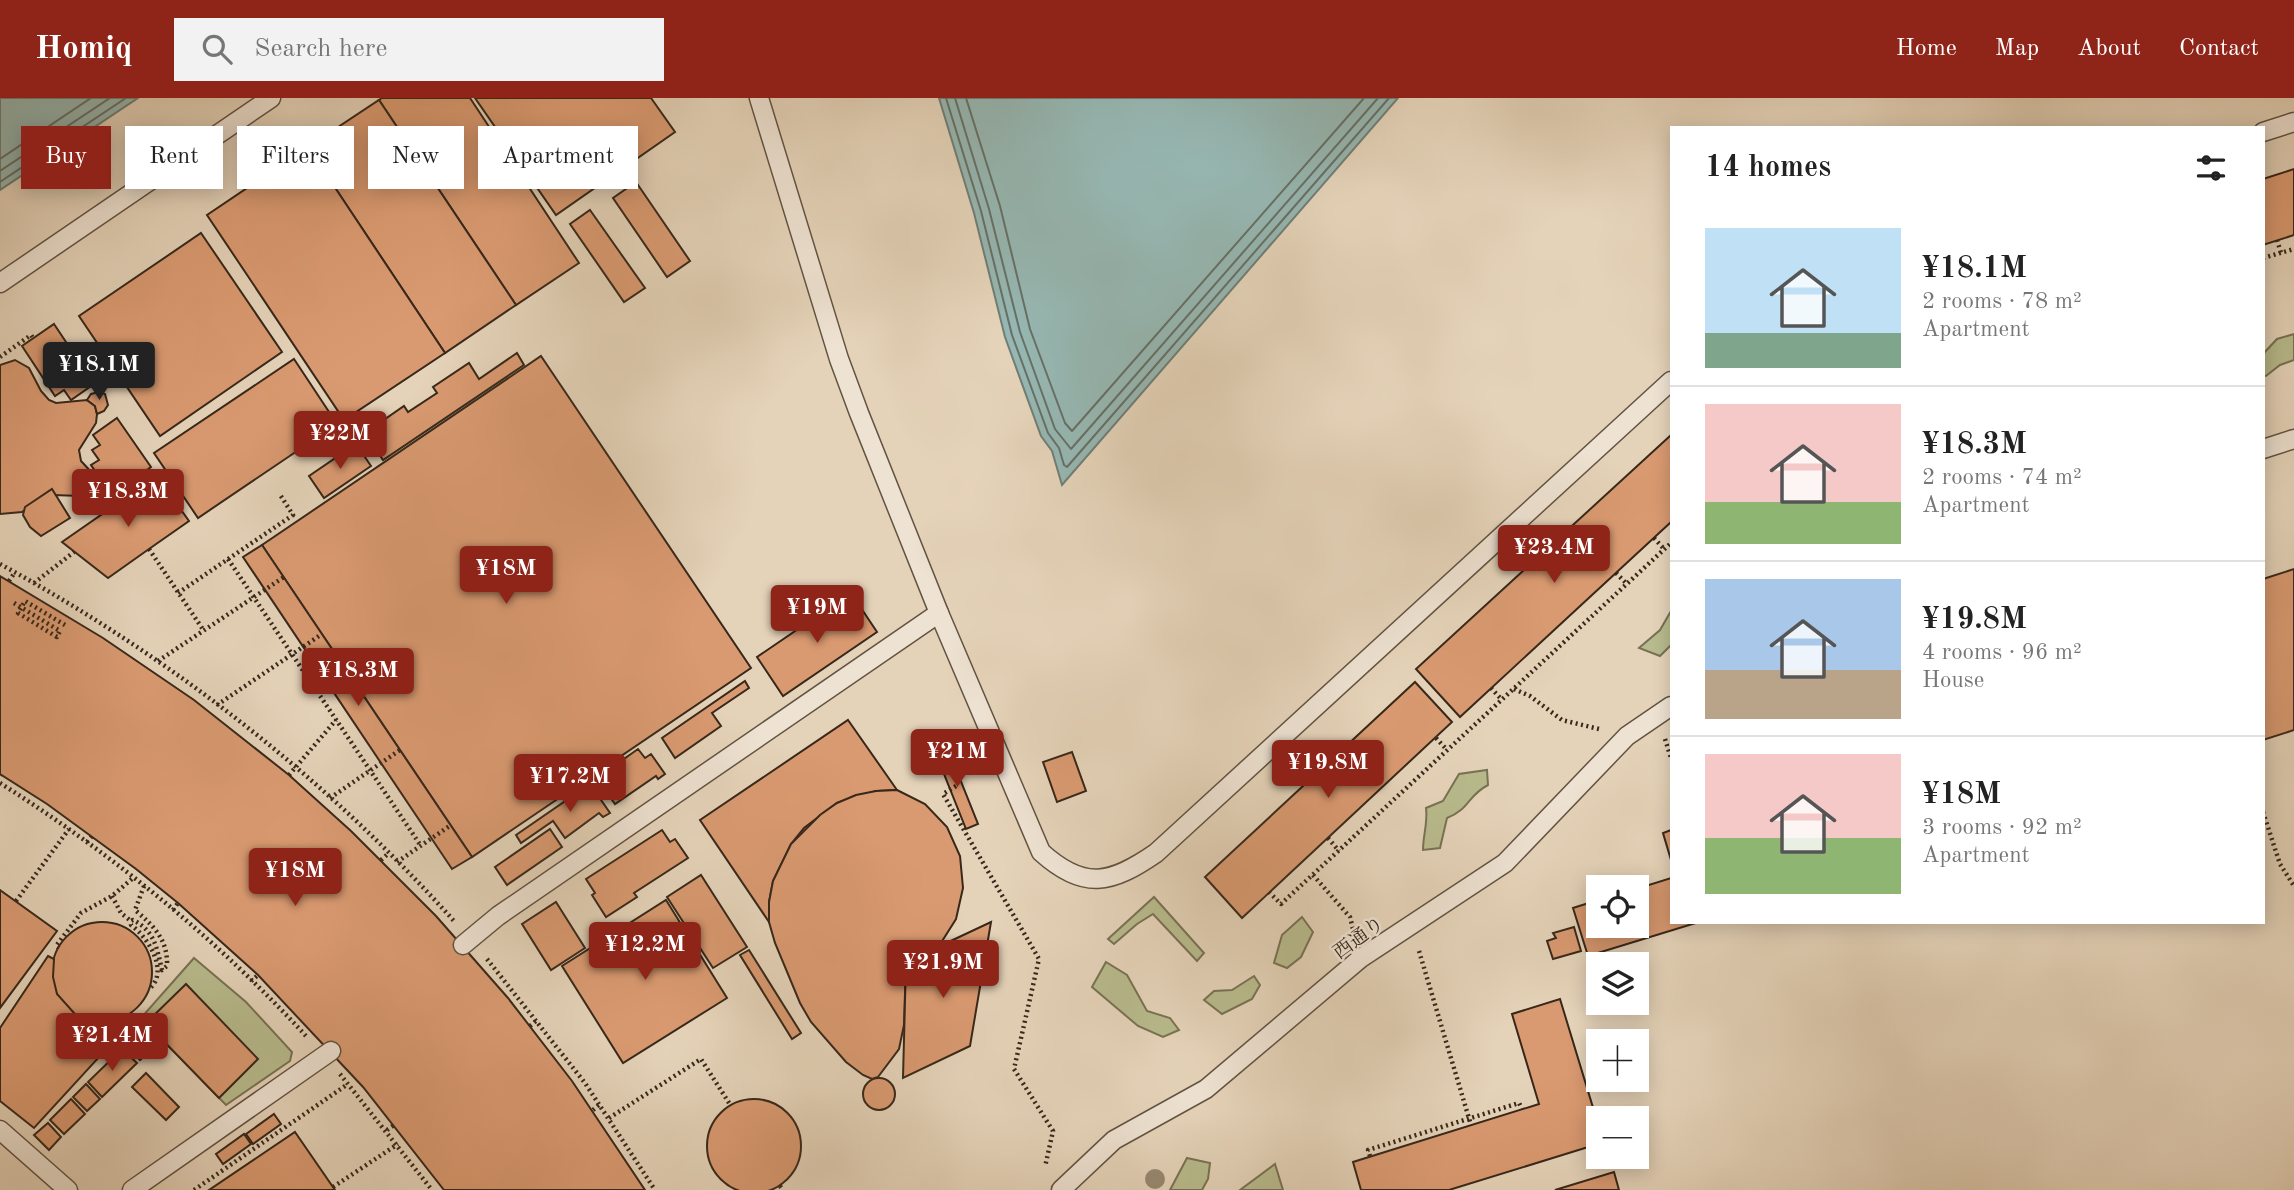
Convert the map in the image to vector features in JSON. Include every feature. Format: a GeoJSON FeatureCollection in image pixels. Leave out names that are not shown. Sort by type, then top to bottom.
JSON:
{"type":"FeatureCollection","features":[{"type":"Feature","properties":{"kind":"lane"},"geometry":{"type":"LineString","coordinates":[[0,283],[271,98]]}},
{"type":"Feature","properties":{"kind":"lane"},"geometry":{"type":"LineString","coordinates":[[759,98],[839,359],[939,613],[1041,852],[1060,869],[1082,878],[1106,878],[1131,870],[1156,853],[1670,383]]}},
{"type":"Feature","properties":{"kind":"lane"},"geometry":{"type":"LineString","coordinates":[[2265,131],[2294,122]]}},
{"type":"Feature","properties":{"kind":"lane"},"geometry":{"type":"LineString","coordinates":[[2265,448],[2294,439]]}},
{"type":"Feature","properties":{"kind":"lane"},"geometry":{"type":"LineString","coordinates":[[466,942],[498,916],[939,613]]}},
{"type":"Feature","properties":{"kind":"lane","name":"西通り"},"geometry":{"type":"LineString","coordinates":[[1060,1190],[1114,1140],[1206,1089],[1361,958],[1505,863],[1627,736],[1670,707]]}},
{"type":"Feature","properties":{"kind":"lane"},"geometry":{"type":"LineString","coordinates":[[132,1190],[327,1053]]}},
{"type":"Feature","properties":{"kind":"lane"},"geometry":{"type":"LineString","coordinates":[[0,1130],[68,1190]]}},
{"type":"Feature","properties":{"kind":"path"},"geometry":{"type":"LineString","coordinates":[[2277,240],[2281,253]]}},
{"type":"Feature","properties":{"kind":"path"},"geometry":{"type":"LineString","coordinates":[[2265,257],[2294,248]]}},
{"type":"Feature","properties":{"kind":"path"},"geometry":{"type":"LineString","coordinates":[[0,356],[31,335],[33,338]]}},
{"type":"Feature","properties":{"kind":"path"},"geometry":{"type":"LineString","coordinates":[[178,593],[293,515],[279,494]]}},
{"type":"Feature","properties":{"kind":"path"},"geometry":{"type":"LineString","coordinates":[[1654,538],[1665,550]]}},
{"type":"Feature","properties":{"kind":"path"},"geometry":{"type":"LineString","coordinates":[[1269,892],[1281,904],[1670,545]]}},
{"type":"Feature","properties":{"kind":"path"},"geometry":{"type":"LineString","coordinates":[[149,549],[204,631]]}},
{"type":"Feature","properties":{"kind":"path"},"geometry":{"type":"LineString","coordinates":[[34,583],[74,552]]}},
{"type":"Feature","properties":{"kind":"path"},"geometry":{"type":"LineString","coordinates":[[228,559],[421,846]]}},
{"type":"Feature","properties":{"kind":"path"},"geometry":{"type":"LineString","coordinates":[[0,564],[158,661],[200,692],[295,768],[388,853],[537,1020],[600,1104],[655,1190]]}},
{"type":"Feature","properties":{"kind":"path"},"geometry":{"type":"LineString","coordinates":[[9,582],[15,572]]}},
{"type":"Feature","properties":{"kind":"path"},"geometry":{"type":"LineString","coordinates":[[1616,573],[1627,584]]}},
{"type":"Feature","properties":{"kind":"path"},"geometry":{"type":"LineString","coordinates":[[158,661],[284,577]]}},
{"type":"Feature","properties":{"kind":"path"},"geometry":{"type":"LineString","coordinates":[[14,603],[26,610],[37,617],[49,624],[60,631],[57,637],[18,613],[25,601],[65,625]]}},
{"type":"Feature","properties":{"kind":"path"},"geometry":{"type":"LineString","coordinates":[[217,705],[322,634]]}},
{"type":"Feature","properties":{"kind":"path"},"geometry":{"type":"LineString","coordinates":[[1491,688],[1502,700]]}},
{"type":"Feature","properties":{"kind":"path"},"geometry":{"type":"LineString","coordinates":[[1514,689],[1530,696],[1562,720],[1627,736]]}},
{"type":"Feature","properties":{"kind":"path"},"geometry":{"type":"LineString","coordinates":[[194,700],[200,692]]}},
{"type":"Feature","properties":{"kind":"path"},"geometry":{"type":"LineString","coordinates":[[289,775],[336,720]]}},
{"type":"Feature","properties":{"kind":"path"},"geometry":{"type":"LineString","coordinates":[[1436,738],[1447,750]]}},
{"type":"Feature","properties":{"kind":"path"},"geometry":{"type":"LineString","coordinates":[[330,798],[400,750]]}},
{"type":"Feature","properties":{"kind":"path"},"geometry":{"type":"LineString","coordinates":[[0,783],[69,829],[144,886],[251,981],[327,1053],[348,1084],[432,1190]]}},
{"type":"Feature","properties":{"kind":"path"},"geometry":{"type":"LineString","coordinates":[[956,786],[943,794],[1039,958],[1014,1069],[1053,1131],[1042,1178]]}},
{"type":"Feature","properties":{"kind":"path"},"geometry":{"type":"LineString","coordinates":[[2265,818],[2280,864],[2294,886]]}},
{"type":"Feature","properties":{"kind":"path"},"geometry":{"type":"LineString","coordinates":[[397,862],[450,825]]}},
{"type":"Feature","properties":{"kind":"path"},"geometry":{"type":"LineString","coordinates":[[16,901],[69,829]]}},
{"type":"Feature","properties":{"kind":"path"},"geometry":{"type":"LineString","coordinates":[[87,842],[92,836]]}},
{"type":"Feature","properties":{"kind":"path"},"geometry":{"type":"LineString","coordinates":[[1328,838],[1339,851]]}},
{"type":"Feature","properties":{"kind":"path"},"geometry":{"type":"LineString","coordinates":[[381,860],[388,853]]}},
{"type":"Feature","properties":{"kind":"path"},"geometry":{"type":"LineString","coordinates":[[1313,875],[1350,917],[1361,958]]}},
{"type":"Feature","properties":{"kind":"path"},"geometry":{"type":"LineString","coordinates":[[59,948],[56,946],[80,913],[111,896],[133,878]]}},
{"type":"Feature","properties":{"kind":"path"},"geometry":{"type":"LineString","coordinates":[[111,896],[121,914],[131,921],[135,920],[151,934],[160,953],[161,968],[164,969],[167,959],[160,936],[151,923],[135,910],[144,886]]}},
{"type":"Feature","properties":{"kind":"path"},"geometry":{"type":"LineString","coordinates":[[173,910],[178,903]]}},
{"type":"Feature","properties":{"kind":"path"},"geometry":{"type":"LineString","coordinates":[[131,921],[131,925],[145,938],[154,954],[155,979],[149,989]]}},
{"type":"Feature","properties":{"kind":"path"},"geometry":{"type":"LineString","coordinates":[[1411,926],[1471,1121]]}},
{"type":"Feature","properties":{"kind":"path"},"geometry":{"type":"LineString","coordinates":[[251,981],[258,975]]}},
{"type":"Feature","properties":{"kind":"path"},"geometry":{"type":"LineString","coordinates":[[530,1026],[537,1020]]}},
{"type":"Feature","properties":{"kind":"path"},"geometry":{"type":"LineString","coordinates":[[609,1118],[701,1059],[731,1106]]}},
{"type":"Feature","properties":{"kind":"path"},"geometry":{"type":"LineString","coordinates":[[194,1190],[348,1084]]}},
{"type":"Feature","properties":{"kind":"path"},"geometry":{"type":"LineString","coordinates":[[1370,1156],[1368,1150],[1418,1134],[1471,1121],[1519,1103],[1522,1109]]}},
{"type":"Feature","properties":{"kind":"path"},"geometry":{"type":"LineString","coordinates":[[593,1110],[600,1104]]}},
{"type":"Feature","properties":{"kind":"path"},"geometry":{"type":"LineString","coordinates":[[387,1130],[394,1125]]}},
{"type":"Feature","properties":{"kind":"path"},"geometry":{"type":"LineString","coordinates":[[1418,1134],[1421,1140]]}},
{"type":"Feature","properties":{"kind":"path"},"geometry":{"type":"LineString","coordinates":[[333,1187],[398,1144]]}},
{"type":"Feature","properties":{"kind":"green space"},"geometry":{"type":"Polygon","coordinates":[[[2294,334],[2294,360],[2280,365],[2266,376],[2265,352],[2277,339],[2294,334]]]}},
{"type":"Feature","properties":{"kind":"green space"},"geometry":{"type":"Polygon","coordinates":[[[1670,613],[1670,646],[1660,656],[1639,648],[1660,630],[1670,613]]]}},
{"type":"Feature","properties":{"kind":"green space"},"geometry":{"type":"Polygon","coordinates":[[[1487,770],[1488,785],[1460,811],[1447,818],[1440,848],[1423,850],[1426,808],[1443,801],[1459,774],[1487,770]]]}},
{"type":"Feature","properties":{"kind":"green space"},"geometry":{"type":"Polygon","coordinates":[[[1154,897],[1204,953],[1197,961],[1153,914],[1114,944],[1108,939],[1154,897]]]}},
{"type":"Feature","properties":{"kind":"green space"},"geometry":{"type":"Polygon","coordinates":[[[1302,917],[1313,932],[1301,957],[1287,968],[1274,963],[1282,935],[1302,917]]]}},
{"type":"Feature","properties":{"kind":"green space"},"geometry":{"type":"Polygon","coordinates":[[[194,958],[246,1002],[292,1052],[290,1061],[226,1105],[141,1018],[194,958]]]}},
{"type":"Feature","properties":{"kind":"green space"},"geometry":{"type":"Polygon","coordinates":[[[1106,962],[1127,975],[1147,1011],[1170,1018],[1179,1030],[1163,1037],[1138,1026],[1092,987],[1106,962]]]}},
{"type":"Feature","properties":{"kind":"green space"},"geometry":{"type":"Polygon","coordinates":[[[1254,976],[1260,985],[1252,999],[1222,1014],[1204,1000],[1214,991],[1232,990],[1254,976]]]}},
{"type":"Feature","properties":{"kind":"green space"},"geometry":{"type":"Polygon","coordinates":[[[1187,1158],[1210,1163],[1208,1179],[1202,1190],[1170,1190],[1187,1158]]]}},
{"type":"Feature","properties":{"kind":"green space"},"geometry":{"type":"Polygon","coordinates":[[[1275,1164],[1283,1190],[1240,1190],[1275,1164]]]}},
{"type":"Feature","properties":{"kind":"water"},"geometry":{"type":"Polygon","coordinates":[[[0,98],[138,98],[96,126],[21,126],[21,176],[0,190],[0,98]]]}},
{"type":"Feature","properties":{"kind":"water"},"geometry":{"type":"Polygon","coordinates":[[[939,98],[1398,98],[1062,485],[1052,451],[1041,436],[1005,337],[974,213],[939,98]]]}},
{"type":"Feature","properties":{"kind":"building"},"geometry":{"type":"Polygon","coordinates":[[[470,98],[488,126],[478,126],[478,189],[530,189],[579,263],[516,305],[438,189],[464,189],[464,126],[396,126],[379,100],[470,98]]]}},
{"type":"Feature","properties":{"kind":"building"},"geometry":{"type":"Polygon","coordinates":[[[475,98],[651,98],[675,132],[638,158],[638,126],[494,126],[475,98]]]}},
{"type":"Feature","properties":{"kind":"building"},"geometry":{"type":"Polygon","coordinates":[[[379,100],[396,126],[368,126],[368,189],[438,189],[516,305],[445,353],[336,189],[354,189],[354,126],[340,126],[379,100]]]}},
{"type":"Feature","properties":{"kind":"building"},"geometry":{"type":"Polygon","coordinates":[[[2294,169],[2294,235],[2265,244],[2265,178],[2294,169]]]}},
{"type":"Feature","properties":{"kind":"building"},"geometry":{"type":"Polygon","coordinates":[[[638,185],[690,261],[667,277],[613,198],[626,189],[638,189],[638,185]]]}},
{"type":"Feature","properties":{"kind":"building"},"geometry":{"type":"Polygon","coordinates":[[[246,189],[336,189],[445,353],[344,420],[207,215],[246,189]]]}},
{"type":"Feature","properties":{"kind":"building"},"geometry":{"type":"Polygon","coordinates":[[[538,189],[593,189],[556,215],[538,189]]]}},
{"type":"Feature","properties":{"kind":"building"},"geometry":{"type":"Polygon","coordinates":[[[590,210],[645,288],[624,302],[570,224],[590,210]]]}},
{"type":"Feature","properties":{"kind":"building"},"geometry":{"type":"Polygon","coordinates":[[[201,233],[282,352],[160,436],[79,316],[201,233]]]}},
{"type":"Feature","properties":{"kind":"building"},"geometry":{"type":"Polygon","coordinates":[[[54,324],[94,384],[71,400],[64,390],[55,396],[22,346],[54,324]]]}},
{"type":"Feature","properties":{"kind":"building"},"geometry":{"type":"Polygon","coordinates":[[[517,353],[524,365],[383,460],[365,433],[404,406],[408,412],[437,393],[433,387],[469,363],[479,379],[517,353]]]}},
{"type":"Feature","properties":{"kind":"building"},"geometry":{"type":"Polygon","coordinates":[[[541,356],[751,668],[472,857],[262,545],[541,356]]]}},
{"type":"Feature","properties":{"kind":"building"},"geometry":{"type":"Polygon","coordinates":[[[294,359],[337,424],[198,518],[154,453],[294,359]]]}},
{"type":"Feature","properties":{"kind":"building"},"geometry":{"type":"Polygon","coordinates":[[[15,360],[29,368],[49,400],[56,403],[87,400],[95,406],[96,423],[79,450],[81,461],[93,474],[93,484],[81,496],[53,495],[22,512],[0,514],[0,365],[15,360]]]}},
{"type":"Feature","properties":{"kind":"building"},"geometry":{"type":"Polygon","coordinates":[[[91,394],[105,394],[108,405],[104,411],[97,414],[95,406],[87,400],[91,394]]]}},
{"type":"Feature","properties":{"kind":"building"},"geometry":{"type":"Polygon","coordinates":[[[117,418],[151,467],[112,495],[91,465],[99,460],[92,450],[100,445],[93,435],[117,418]]]}},
{"type":"Feature","properties":{"kind":"building"},"geometry":{"type":"Polygon","coordinates":[[[1670,436],[1670,523],[1460,717],[1416,669],[1670,436]]]}},
{"type":"Feature","properties":{"kind":"building"},"geometry":{"type":"Polygon","coordinates":[[[356,444],[371,466],[324,498],[309,476],[356,444]]]}},
{"type":"Feature","properties":{"kind":"building"},"geometry":{"type":"Polygon","coordinates":[[[157,476],[189,521],[108,578],[62,542],[157,476]]]}},
{"type":"Feature","properties":{"kind":"building"},"geometry":{"type":"Polygon","coordinates":[[[52,489],[70,518],[41,536],[30,527],[23,515],[25,507],[52,489]]]}},
{"type":"Feature","properties":{"kind":"building"},"geometry":{"type":"Polygon","coordinates":[[[262,545],[472,857],[452,869],[243,557],[262,545]]]}},
{"type":"Feature","properties":{"kind":"building"},"geometry":{"type":"Polygon","coordinates":[[[2294,569],[2294,730],[2265,739],[2265,578],[2294,569]]]}},
{"type":"Feature","properties":{"kind":"building"},"geometry":{"type":"Polygon","coordinates":[[[0,576],[103,638],[194,700],[289,775],[351,831],[436,916],[508,998],[572,1081],[645,1190],[444,1190],[363,1087],[258,975],[136,869],[47,804],[0,774],[0,576]]]}},
{"type":"Feature","properties":{"kind":"building"},"geometry":{"type":"Polygon","coordinates":[[[851,593],[877,632],[783,696],[757,657],[851,593]]]}},
{"type":"Feature","properties":{"kind":"building"},"geometry":{"type":"Polygon","coordinates":[[[745,681],[749,688],[712,713],[721,726],[675,758],[662,738],[745,681]]]}},
{"type":"Feature","properties":{"kind":"building"},"geometry":{"type":"Polygon","coordinates":[[[1415,682],[1452,722],[1242,918],[1205,877],[1415,682]]]}},
{"type":"Feature","properties":{"kind":"building"},"geometry":{"type":"Polygon","coordinates":[[[848,720],[897,790],[876,791],[837,803],[804,828],[791,844],[773,881],[769,922],[700,820],[848,720]]]}},
{"type":"Feature","properties":{"kind":"building"},"geometry":{"type":"Polygon","coordinates":[[[638,749],[645,758],[651,754],[665,774],[658,779],[656,776],[615,804],[600,783],[617,771],[614,766],[638,749]]]}},
{"type":"Feature","properties":{"kind":"building"},"geometry":{"type":"Polygon","coordinates":[[[948,749],[978,824],[966,829],[936,754],[948,749]]]}},
{"type":"Feature","properties":{"kind":"building"},"geometry":{"type":"Polygon","coordinates":[[[1072,752],[1086,791],[1057,802],[1043,762],[1072,752]]]}},
{"type":"Feature","properties":{"kind":"building"},"geometry":{"type":"Polygon","coordinates":[[[590,784],[610,813],[603,817],[599,813],[565,838],[553,821],[521,843],[516,835],[590,784]]]}},
{"type":"Feature","properties":{"kind":"building"},"geometry":{"type":"Polygon","coordinates":[[[897,790],[925,804],[947,827],[960,856],[963,888],[956,919],[939,946],[906,962],[904,1025],[899,1049],[878,1077],[872,1079],[846,1062],[811,1022],[800,1003],[775,943],[769,922],[769,902],[773,881],[791,844],[820,815],[837,803],[856,795],[897,790]]]}},
{"type":"Feature","properties":{"kind":"building"},"geometry":{"type":"Polygon","coordinates":[[[550,829],[562,847],[507,885],[495,867],[550,829]]]}},
{"type":"Feature","properties":{"kind":"building"},"geometry":{"type":"Polygon","coordinates":[[[662,830],[670,842],[675,839],[688,858],[634,893],[637,897],[606,917],[592,895],[595,893],[586,879],[662,830]]]}},
{"type":"Feature","properties":{"kind":"building"},"geometry":{"type":"Polygon","coordinates":[[[1670,830],[1670,857],[1663,833],[1670,830]]]}},
{"type":"Feature","properties":{"kind":"building"},"geometry":{"type":"Polygon","coordinates":[[[701,875],[747,947],[713,968],[667,897],[701,875]]]}},
{"type":"Feature","properties":{"kind":"building"},"geometry":{"type":"Polygon","coordinates":[[[1670,878],[1670,924],[1692,924],[1649,937],[1649,885],[1670,878]]]}},
{"type":"Feature","properties":{"kind":"building"},"geometry":{"type":"Polygon","coordinates":[[[0,890],[57,931],[0,1008],[0,890]]]}},
{"type":"Feature","properties":{"kind":"building"},"geometry":{"type":"Polygon","coordinates":[[[666,900],[727,998],[623,1063],[562,966],[666,900]]]}},
{"type":"Feature","properties":{"kind":"building"},"geometry":{"type":"Polygon","coordinates":[[[556,902],[585,948],[551,970],[522,924],[556,902]]]}},
{"type":"Feature","properties":{"kind":"building"},"geometry":{"type":"Polygon","coordinates":[[[1586,904],[1586,938],[1647,938],[1601,952],[1587,952],[1573,908],[1586,904]]]}},
{"type":"Feature","properties":{"kind":"building"},"geometry":{"type":"Polygon","coordinates":[[[102,922],[121,926],[137,937],[148,953],[152,972],[148,991],[137,1007],[121,1018],[102,1022],[83,1018],[67,1007],[56,991],[52,972],[56,953],[67,937],[83,926],[102,922]]]}},
{"type":"Feature","properties":{"kind":"building"},"geometry":{"type":"Polygon","coordinates":[[[991,922],[970,1046],[903,1078],[906,962],[991,922]]]}},
{"type":"Feature","properties":{"kind":"building"},"geometry":{"type":"Polygon","coordinates":[[[1574,927],[1581,951],[1553,959],[1547,941],[1556,938],[1553,933],[1574,927]]]}},
{"type":"Feature","properties":{"kind":"building"},"geometry":{"type":"Polygon","coordinates":[[[749,950],[801,1033],[792,1039],[740,955],[749,950]]]}},
{"type":"Feature","properties":{"kind":"building"},"geometry":{"type":"Polygon","coordinates":[[[48,956],[54,959],[53,977],[57,994],[74,1013],[96,1022],[115,1021],[128,1015],[134,1019],[34,1128],[0,1101],[0,1028],[48,956]]]}},
{"type":"Feature","properties":{"kind":"building"},"geometry":{"type":"Polygon","coordinates":[[[186,984],[258,1059],[219,1098],[146,1023],[186,984]]]}},
{"type":"Feature","properties":{"kind":"building"},"geometry":{"type":"Polygon","coordinates":[[[1560,999],[1586,1092],[1593,1106],[1586,1106],[1586,1148],[1449,1190],[1361,1190],[1353,1162],[1539,1104],[1512,1014],[1560,999]]]}},
{"type":"Feature","properties":{"kind":"building"},"geometry":{"type":"Polygon","coordinates":[[[139,1033],[153,1048],[140,1060],[126,1045],[139,1033]]]}},
{"type":"Feature","properties":{"kind":"building"},"geometry":{"type":"Polygon","coordinates":[[[122,1049],[137,1063],[102,1097],[88,1082],[122,1049]]]}},
{"type":"Feature","properties":{"kind":"building"},"geometry":{"type":"Polygon","coordinates":[[[146,1073],[179,1107],[166,1120],[132,1087],[146,1073]]]}},
{"type":"Feature","properties":{"kind":"building"},"geometry":{"type":"Polygon","coordinates":[[[879,1078],[890,1083],[895,1094],[890,1105],[879,1110],[868,1105],[863,1094],[868,1083],[879,1078]]]}},
{"type":"Feature","properties":{"kind":"building"},"geometry":{"type":"Polygon","coordinates":[[[86,1084],[100,1099],[87,1111],[73,1097],[86,1084]]]}},
{"type":"Feature","properties":{"kind":"building"},"geometry":{"type":"Polygon","coordinates":[[[71,1099],[85,1114],[64,1134],[50,1120],[71,1099]]]}},
{"type":"Feature","properties":{"kind":"building"},"geometry":{"type":"Polygon","coordinates":[[[745,1100],[763,1100],[780,1107],[793,1120],[800,1137],[800,1155],[793,1172],[780,1185],[766,1191],[742,1191],[728,1185],[715,1172],[708,1155],[708,1137],[715,1120],[728,1107],[745,1100]]]}},
{"type":"Feature","properties":{"kind":"building"},"geometry":{"type":"Polygon","coordinates":[[[274,1114],[281,1124],[253,1144],[246,1134],[274,1114]]]}},
{"type":"Feature","properties":{"kind":"building"},"geometry":{"type":"Polygon","coordinates":[[[48,1123],[61,1137],[49,1150],[34,1135],[48,1123]]]}},
{"type":"Feature","properties":{"kind":"building"},"geometry":{"type":"Polygon","coordinates":[[[295,1132],[335,1190],[209,1190],[295,1132]]]}},
{"type":"Feature","properties":{"kind":"building"},"geometry":{"type":"Polygon","coordinates":[[[244,1134],[251,1144],[223,1164],[216,1154],[244,1134]]]}},
{"type":"Feature","properties":{"kind":"building"},"geometry":{"type":"Polygon","coordinates":[[[1614,1172],[1619,1190],[1555,1190],[1614,1172]]]}}]}
